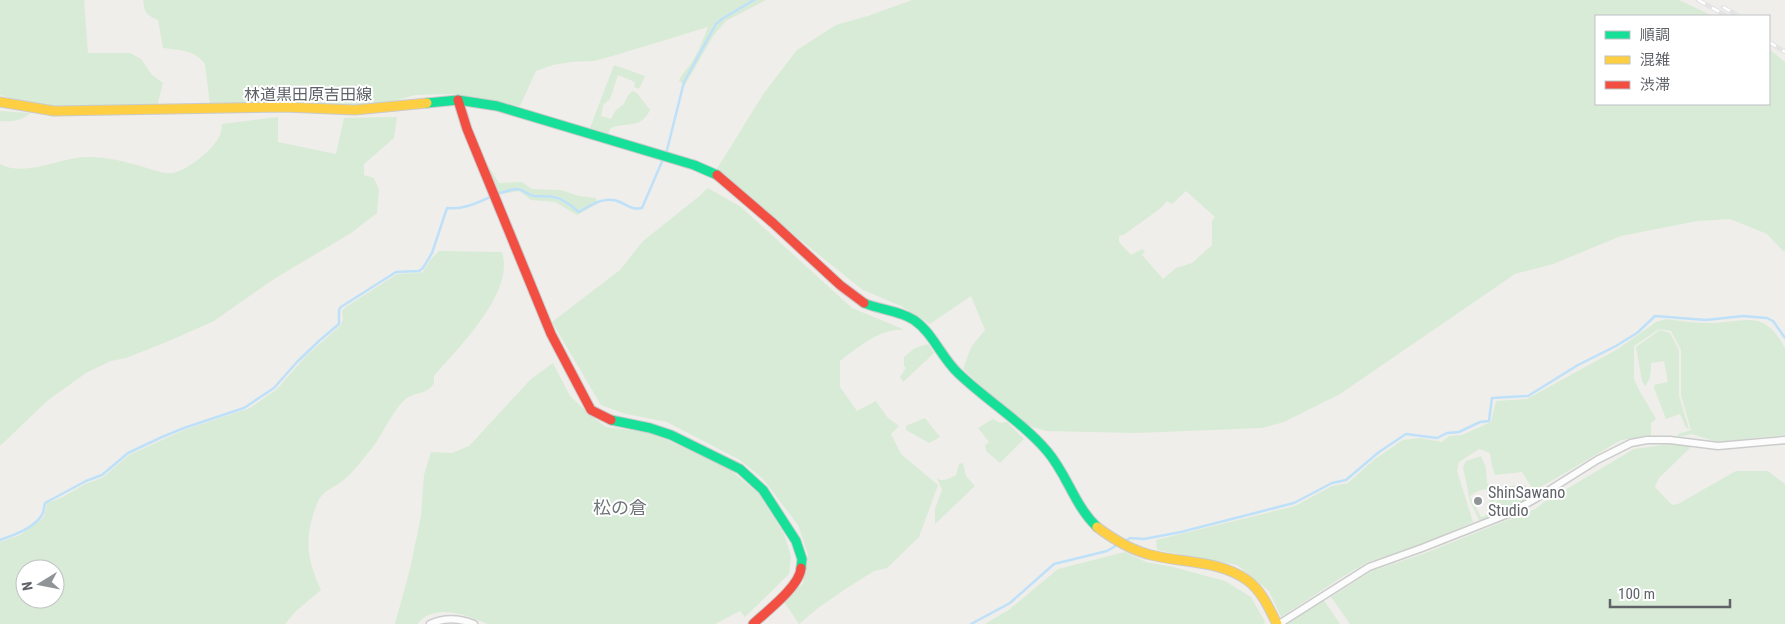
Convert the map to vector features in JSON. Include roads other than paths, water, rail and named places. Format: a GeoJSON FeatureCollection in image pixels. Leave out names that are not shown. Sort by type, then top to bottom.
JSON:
{"type":"FeatureCollection","features":[{"type":"Feature","properties":{"kind":"street","name":"林道黒田原吉田線"},"geometry":{"type":"LineString","coordinates":[[0,102],[54,111],[275,108],[377,110],[458,100],[497,106],[694,165],[713,173],[758,210],[856,299],[880,309],[909,317],[922,327],[956,371],[1047,451],[1080,507],[1095,525],[1132,550],[1151,556],[1208,565],[1236,574],[1258,590],[1278,624]]}},
{"type":"Feature","properties":{"kind":"street"},"geometry":{"type":"LineString","coordinates":[[458,100],[470,138],[488,177],[551,334],[591,410],[608,420],[650,428],[671,435],[740,469],[763,490],[796,541],[802,559],[801,574],[793,586],[753,624]]}},
{"type":"Feature","properties":{"kind":"street"},"geometry":{"type":"LineString","coordinates":[[1278,624],[1369,567],[1508,514],[1597,460],[1631,443],[1647,440],[1670,440],[1718,446],[1785,440]]}},
{"type":"Feature","properties":{"kind":"street"},"geometry":{"type":"LineString","coordinates":[[430,624],[440,619],[455,619],[474,624]]}},
{"type":"Feature","properties":{"kind":"waterway"},"geometry":{"type":"LineString","coordinates":[[0,540],[34,524],[42,515],[45,503],[86,481],[102,475],[128,453],[184,428],[244,408],[274,388],[297,362],[339,324],[339,310],[341,307],[396,272],[419,271],[423,268],[432,253],[447,208],[465,207],[516,189],[534,196],[559,198],[579,212],[604,200],[614,200],[633,208],[642,208],[667,150],[684,82],[716,24],[754,0]]}},
{"type":"Feature","properties":{"kind":"waterway"},"geometry":{"type":"LineString","coordinates":[[1124,542],[1130,538],[1144,539],[1181,532],[1294,503],[1332,483],[1346,480],[1379,452],[1406,434],[1437,438],[1447,433],[1459,432],[1480,422],[1489,421],[1492,398],[1528,396],[1578,365],[1637,333],[1655,316],[1706,320],[1743,316],[1767,318],[1773,321],[1785,338]]}},
{"type":"Feature","properties":{"kind":"waterway"},"geometry":{"type":"LineString","coordinates":[[971,624],[1010,603],[1054,564],[1107,551],[1119,544]]}},
{"type":"Feature","properties":{"kind":"railway"},"geometry":{"type":"LineString","coordinates":[[1698,0],[1725,15]]}},
{"type":"Feature","properties":{"kind":"railway"},"geometry":{"type":"LineString","coordinates":[[1723,7],[1737,15]]}},
{"type":"Feature","properties":{"kind":"railway"},"geometry":{"type":"LineString","coordinates":[[1770,43],[1785,52]]}},
{"type":"Feature","properties":{"kind":"place","name":"ShinSawano Studio"},"geometry":{"type":"Point","coordinates":[1478,501]}},
{"type":"Feature","properties":{"kind":"district","name":"松の倉"},"geometry":{"type":"Point","coordinates":[620,508]}}]}
